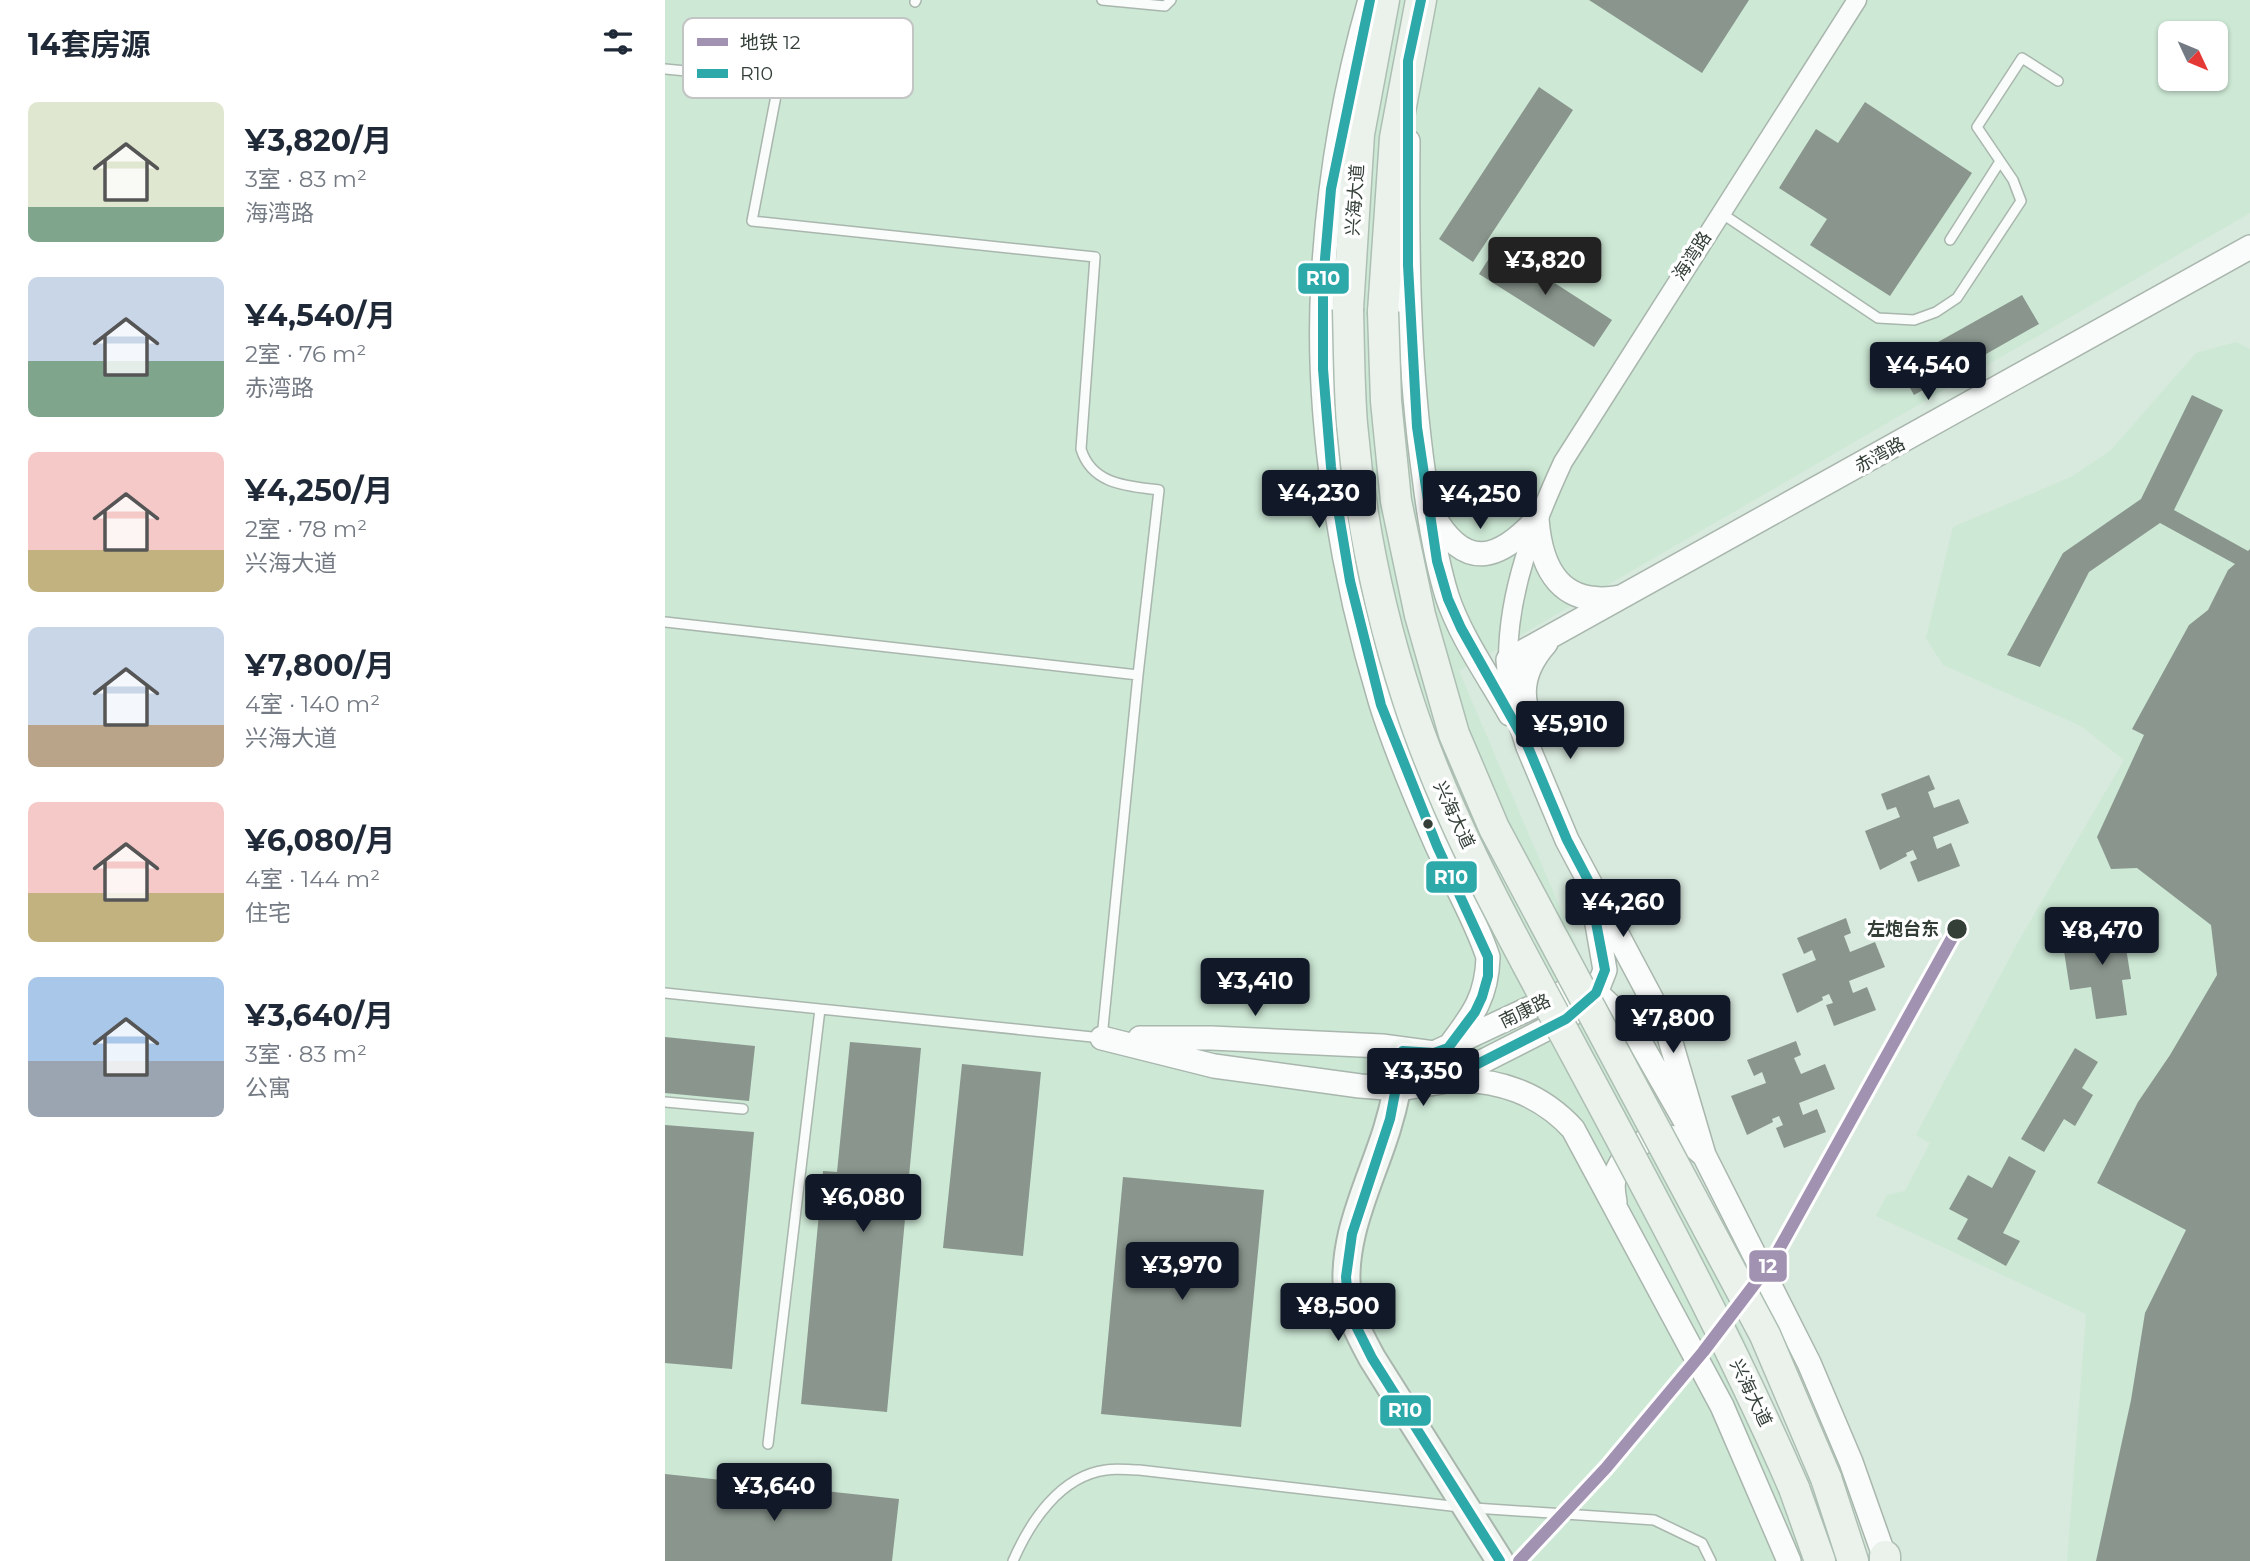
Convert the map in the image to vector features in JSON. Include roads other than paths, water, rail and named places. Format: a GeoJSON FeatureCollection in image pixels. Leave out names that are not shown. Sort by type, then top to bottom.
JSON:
{"type":"FeatureCollection","features":[{"type":"Feature","properties":{"kind":"main road","name":"兴海大道"},"geometry":{"type":"LineString","coordinates":[[1384,0],[1359,134],[1348,309],[1352,424],[1363,510],[1382,607],[1408,699],[1437,782],[1533,975],[1676,1240],[1767,1425],[1794,1488],[1819,1561]]}},
{"type":"Feature","properties":{"kind":"main road","name":"兴海大道"},"geometry":{"type":"LineString","coordinates":[[1421,0],[1395,138],[1383,312],[1386,401],[1396,501],[1420,615],[1454,734],[1494,828],[1765,1335],[1826,1478],[1853,1561]]}},
{"type":"Feature","properties":{"kind":"main road"},"geometry":{"type":"LineString","coordinates":[[1403,1051],[1399,1089],[1350,1238],[1345,1270],[1348,1301],[1356,1328],[1372,1358],[1500,1561]]}},
{"type":"Feature","properties":{"kind":"street","name":"兴海大道"},"geometry":{"type":"LineString","coordinates":[[1370,0],[1331,189],[1322,282],[1324,381],[1331,467],[1350,581],[1381,705],[1437,846],[1488,957],[1488,976],[1482,997],[1475,1012],[1448,1048]]}},
{"type":"Feature","properties":{"kind":"street","name":"海湾路"},"geometry":{"type":"LineString","coordinates":[[1509,660],[1508,630],[1512,603],[1537,519],[1569,452],[1857,0]]}},
{"type":"Feature","properties":{"kind":"street","name":"兴海大道"},"geometry":{"type":"LineString","coordinates":[[1408,61],[1408,277],[1417,427],[1437,561],[1448,599],[1461,628],[1528,747]]}},
{"type":"Feature","properties":{"kind":"street","name":"赤湾路"},"geometry":{"type":"LineString","coordinates":[[1509,660],[2250,247]]}},
{"type":"Feature","properties":{"kind":"street"},"geometry":{"type":"LineString","coordinates":[[1428,505],[1452,543],[1464,550],[1479,553],[1505,549],[1537,519]]}},
{"type":"Feature","properties":{"kind":"street"},"geometry":{"type":"LineString","coordinates":[[1537,519],[1542,555],[1556,580],[1585,598],[1611,599],[1628,596]]}},
{"type":"Feature","properties":{"kind":"street","name":"兴海大道"},"geometry":{"type":"LineString","coordinates":[[1553,637],[1532,659],[1523,695],[1529,721],[1574,827],[1588,880]]}},
{"type":"Feature","properties":{"kind":"street","name":"兴海大道"},"geometry":{"type":"LineString","coordinates":[[1509,660],[1511,693],[1528,747],[1567,841],[1666,1026],[1705,1155],[1809,1363],[1851,1462],[1885,1559]]}},
{"type":"Feature","properties":{"kind":"street"},"geometry":{"type":"LineString","coordinates":[[1588,880],[1605,970],[1597,993],[1629,1023],[1705,1155]]}},
{"type":"Feature","properties":{"kind":"street","name":"南康路"},"geometry":{"type":"LineString","coordinates":[[1102,1038],[1382,1046],[1434,1054],[1562,993],[1575,989],[1597,993]]}},
{"type":"Feature","properties":{"kind":"street","name":"南康路"},"geometry":{"type":"LineString","coordinates":[[1102,1038],[1214,1066],[1399,1089],[1442,1082],[1566,1019],[1597,993]]}},
{"type":"Feature","properties":{"kind":"street","name":"兴海大道"},"geometry":{"type":"LineString","coordinates":[[1442,1082],[1469,1080],[1493,1083],[1539,1099],[1558,1112],[1584,1146],[1721,1406],[1789,1561]]}},
{"type":"Feature","properties":{"kind":"street"},"geometry":{"type":"LineString","coordinates":[[1616,1207],[1613,1183],[1621,1160],[1638,1143],[1661,1136],[1685,1141],[1705,1155]]}},
{"type":"Feature","properties":{"kind":"lane"},"geometry":{"type":"LineString","coordinates":[[1102,0],[1165,6],[1171,0]]}},
{"type":"Feature","properties":{"kind":"lane"},"geometry":{"type":"LineString","coordinates":[[1720,212],[1878,318],[1914,320],[1936,312],[1957,298],[2021,201],[2013,180],[1977,127],[2022,58],[2057,81]]}},
{"type":"Feature","properties":{"kind":"lane"},"geometry":{"type":"LineString","coordinates":[[665,69],[683,71]]}},
{"type":"Feature","properties":{"kind":"lane"},"geometry":{"type":"LineString","coordinates":[[665,993],[1102,1038],[1159,490],[1106,480],[1089,467],[1081,449],[1095,257],[752,221],[776,98]]}},
{"type":"Feature","properties":{"kind":"lane"},"geometry":{"type":"LineString","coordinates":[[1950,240],[1999,163]]}},
{"type":"Feature","properties":{"kind":"lane"},"geometry":{"type":"LineString","coordinates":[[665,622],[1138,675]]}},
{"type":"Feature","properties":{"kind":"lane"},"geometry":{"type":"LineString","coordinates":[[768,1444],[820,1009]]}},
{"type":"Feature","properties":{"kind":"lane"},"geometry":{"type":"LineString","coordinates":[[665,1102],[743,1109]]}},
{"type":"Feature","properties":{"kind":"lane"},"geometry":{"type":"LineString","coordinates":[[1013,1561],[1025,1535],[1040,1513],[1059,1494],[1081,1477],[1107,1469],[1139,1470],[1467,1508],[1654,1520],[1702,1543],[1711,1561]]}},
{"type":"Feature","properties":{"kind":"metro line","name":"12"},"geometry":{"type":"LineString","coordinates":[[1519,1561],[1606,1468],[1703,1352],[1773,1260],[1957,929]]}},
{"type":"Feature","properties":{"kind":"place","name":"左炮台东"},"geometry":{"type":"Point","coordinates":[1957,929]}}]}
